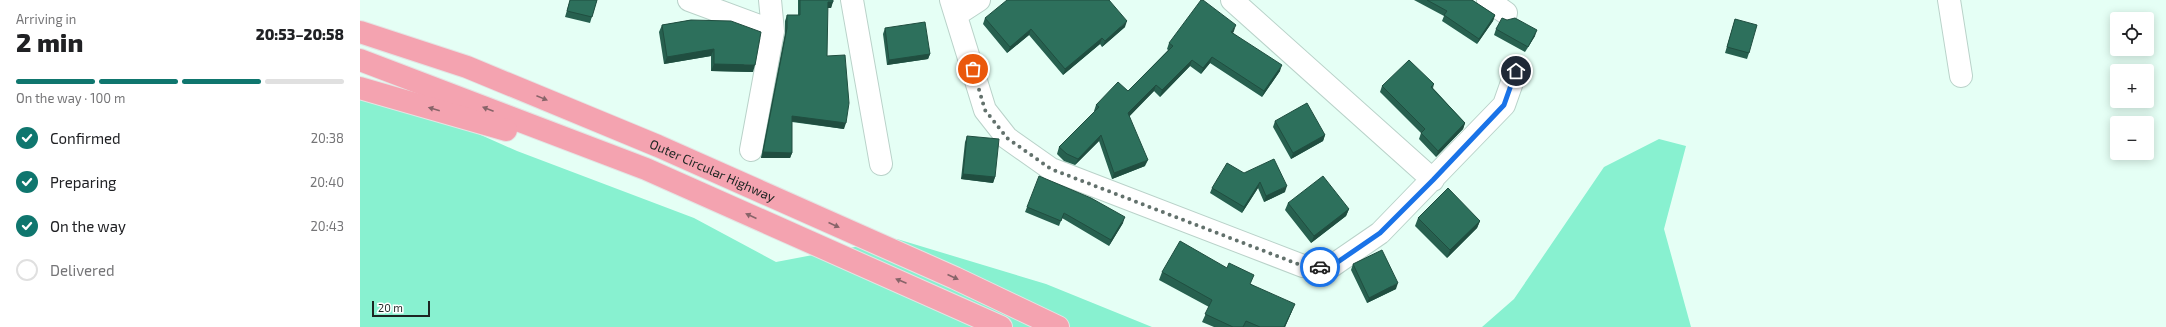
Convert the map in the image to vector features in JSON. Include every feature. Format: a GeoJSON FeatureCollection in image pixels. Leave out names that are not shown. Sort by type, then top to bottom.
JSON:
{"type":"FeatureCollection","features":[{"type":"Feature","properties":{"kind":"highway"},"geometry":{"type":"LineString","coordinates":[[360,19],[467,67]]}},
{"type":"Feature","properties":{"kind":"highway","name":"Outer Circular Highway"},"geometry":{"type":"LineString","coordinates":[[360,32],[467,67],[658,146],[955,278],[1058,327]]}},
{"type":"Feature","properties":{"kind":"highway","name":"Outer Circular Highway"},"geometry":{"type":"LineString","coordinates":[[360,60],[646,169],[786,232],[913,286],[1000,327]]}},
{"type":"Feature","properties":{"kind":"highway"},"geometry":{"type":"LineString","coordinates":[[360,88],[646,169]]}},
{"type":"Feature","properties":{"kind":"street"},"geometry":{"type":"LineString","coordinates":[[690,0],[772,31]]}},
{"type":"Feature","properties":{"kind":"street"},"geometry":{"type":"LineString","coordinates":[[751,150],[772,31],[770,0]]}},
{"type":"Feature","properties":{"kind":"street"},"geometry":{"type":"LineString","coordinates":[[852,0],[881,164]]}},
{"type":"Feature","properties":{"kind":"street"},"geometry":{"type":"LineString","coordinates":[[979,0],[954,7],[985,110],[1007,138],[1051,169],[1303,266],[1329,268],[1380,233],[1504,105],[1516,71]]}},
{"type":"Feature","properties":{"kind":"street"},"geometry":{"type":"LineString","coordinates":[[1232,0],[1433,180]]}},
{"type":"Feature","properties":{"kind":"street"},"geometry":{"type":"LineString","coordinates":[[1488,0],[1506,13]]}},
{"type":"Feature","properties":{"kind":"street"},"geometry":{"type":"LineString","coordinates":[[1949,0],[1961,76]]}},
{"type":"Feature","properties":{"kind":"green space"},"geometry":{"type":"Polygon","coordinates":[[[360,78],[398,98],[517,151],[694,218],[776,262],[897,239],[1046,284],[1152,327],[360,327],[360,78]]]}},
{"type":"Feature","properties":{"kind":"green space"},"geometry":{"type":"Polygon","coordinates":[[[1659,139],[1686,146],[1664,229],[1691,327],[1482,327],[1514,299],[1604,167],[1659,139]]]}},
{"type":"Feature","properties":{"kind":"building"},"geometry":{"type":"Polygon","coordinates":[[[570,0],[597,0],[592,17],[567,11],[570,0]]]}},
{"type":"Feature","properties":{"kind":"building"},"geometry":{"type":"Polygon","coordinates":[[[800,0],[833,0],[833,2],[828,2],[827,56],[845,55],[849,103],[846,123],[792,116],[792,153],[763,152],[787,28],[787,15],[800,15],[800,0]]]}},
{"type":"Feature","properties":{"kind":"building"},"geometry":{"type":"Polygon","coordinates":[[[1007,0],[1109,0],[1127,21],[1105,41],[1102,38],[1065,69],[1031,29],[1010,47],[985,18],[1007,0]]]}},
{"type":"Feature","properties":{"kind":"building"},"geometry":{"type":"Polygon","coordinates":[[[1201,0],[1236,25],[1231,32],[1282,65],[1264,91],[1212,57],[1203,68],[1192,60],[1162,90],[1156,85],[1128,113],[1148,160],[1114,173],[1101,135],[1078,159],[1067,154],[1059,147],[1099,107],[1096,105],[1118,82],[1128,91],[1173,46],[1169,43],[1201,0]]]}},
{"type":"Feature","properties":{"kind":"building"},"geometry":{"type":"Polygon","coordinates":[[[1427,0],[1472,0],[1495,15],[1479,39],[1444,15],[1447,11],[1427,0]]]}},
{"type":"Feature","properties":{"kind":"building"},"geometry":{"type":"Polygon","coordinates":[[[1502,18],[1507,20],[1515,18],[1537,30],[1528,47],[1496,29],[1502,18]]]}},
{"type":"Feature","properties":{"kind":"building"},"geometry":{"type":"Polygon","coordinates":[[[1735,19],[1757,25],[1749,53],[1727,47],[1735,19]]]}},
{"type":"Feature","properties":{"kind":"building"},"geometry":{"type":"Polygon","coordinates":[[[691,20],[731,21],[761,32],[755,65],[714,64],[714,49],[667,57],[662,25],[691,20]]]}},
{"type":"Feature","properties":{"kind":"building"},"geometry":{"type":"Polygon","coordinates":[[[925,22],[930,54],[889,60],[885,28],[925,22]]]}},
{"type":"Feature","properties":{"kind":"building"},"geometry":{"type":"Polygon","coordinates":[[[1409,60],[1434,84],[1431,87],[1465,123],[1438,151],[1421,133],[1425,129],[1382,86],[1409,60]]]}},
{"type":"Feature","properties":{"kind":"building"},"geometry":{"type":"Polygon","coordinates":[[[1307,103],[1325,135],[1293,153],[1275,121],[1307,103]]]}},
{"type":"Feature","properties":{"kind":"building"},"geometry":{"type":"Polygon","coordinates":[[[967,136],[999,139],[995,177],[963,174],[967,136]]]}},
{"type":"Feature","properties":{"kind":"building"},"geometry":{"type":"Polygon","coordinates":[[[1274,159],[1287,186],[1266,196],[1260,182],[1244,207],[1212,188],[1227,163],[1244,173],[1274,159]]]}},
{"type":"Feature","properties":{"kind":"building"},"geometry":{"type":"Polygon","coordinates":[[[1039,176],[1091,198],[1125,217],[1111,240],[1064,213],[1061,221],[1027,207],[1039,176]]]}},
{"type":"Feature","properties":{"kind":"building"},"geometry":{"type":"Polygon","coordinates":[[[1323,176],[1349,209],[1314,236],[1288,203],[1323,176]]]}},
{"type":"Feature","properties":{"kind":"building"},"geometry":{"type":"Polygon","coordinates":[[[1448,188],[1480,221],[1450,250],[1418,218],[1448,188]]]}},
{"type":"Feature","properties":{"kind":"building"},"geometry":{"type":"Polygon","coordinates":[[[1180,241],[1227,268],[1229,263],[1254,275],[1250,284],[1295,304],[1284,327],[1260,327],[1246,321],[1243,327],[1233,327],[1205,314],[1212,300],[1162,272],[1180,241]]]}},
{"type":"Feature","properties":{"kind":"building"},"geometry":{"type":"Polygon","coordinates":[[[1382,250],[1398,283],[1369,298],[1353,264],[1382,250]]]}},
{"type":"Feature","properties":{"kind":"way so far"},"geometry":{"type":"LineString","coordinates":[[973,69],[985,110],[1007,138],[1051,169],[1303,266],[1320,267]]}},
{"type":"Feature","properties":{"kind":"route"},"geometry":{"type":"LineString","coordinates":[[1320,267],[1329,268],[1380,233],[1504,105],[1516,71]]}}]}
